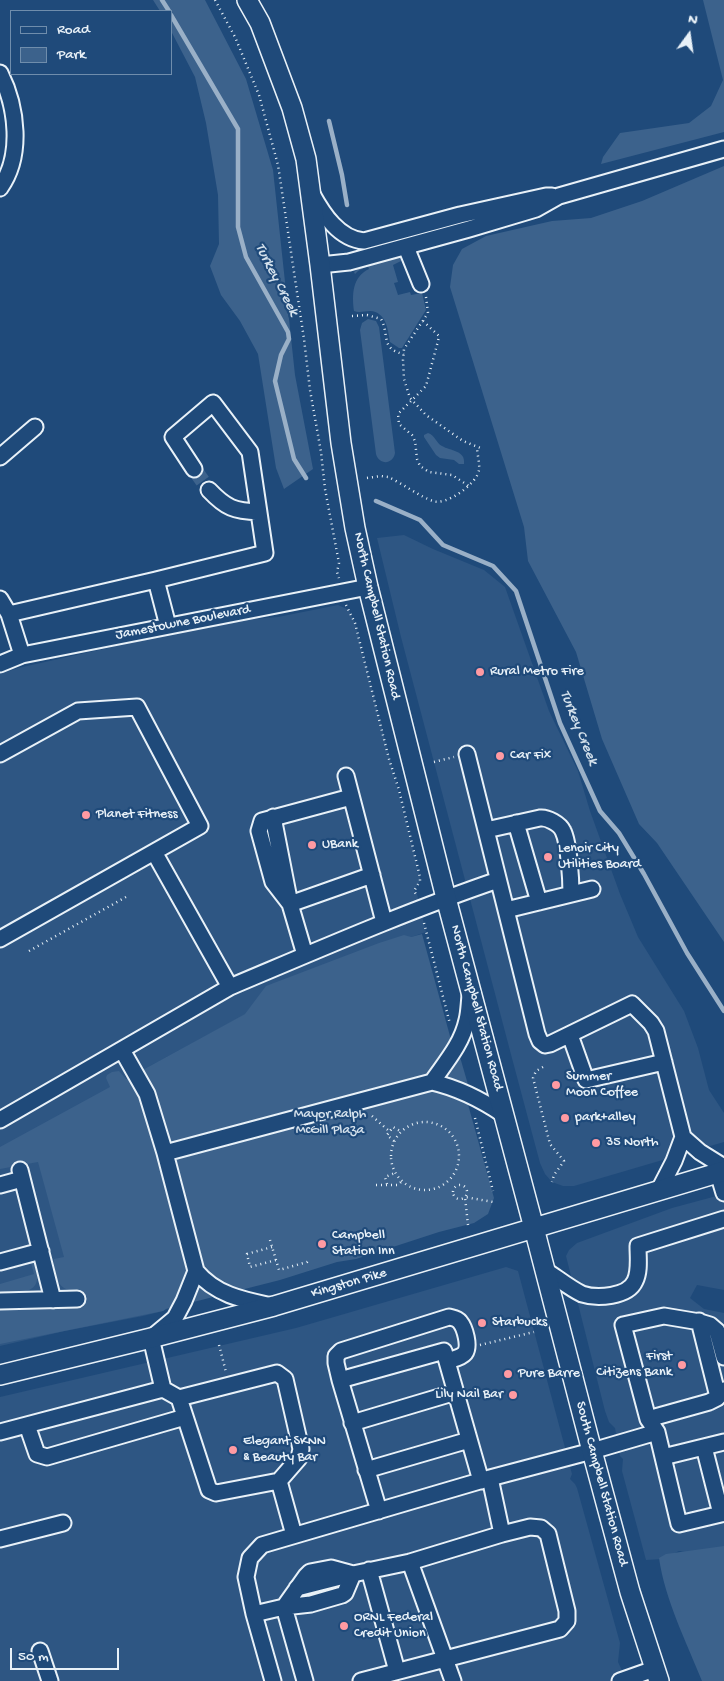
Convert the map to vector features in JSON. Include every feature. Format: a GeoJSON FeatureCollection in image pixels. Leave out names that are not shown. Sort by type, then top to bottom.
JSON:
{"type":"FeatureCollection","features":[{"type":"Feature","properties":{"kind":"main road","name":"North Campbell Station Road"},"geometry":{"type":"LineString","coordinates":[[247,0],[260,23],[292,108],[306,159],[341,443],[355,528],[446,898],[534,1228]]}},
{"type":"Feature","properties":{"kind":"main road","name":"Kingston Pike"},"geometry":{"type":"LineString","coordinates":[[0,1375],[274,1306],[722,1170]]}},
{"type":"Feature","properties":{"kind":"main road","name":"South Campbell Station Road"},"geometry":{"type":"LineString","coordinates":[[534,1228],[628,1584],[656,1675]]}},
{"type":"Feature","properties":{"kind":"street"},"geometry":{"type":"LineString","coordinates":[[0,73],[8,90],[14,122],[14,158],[4,183],[0,188]]}},
{"type":"Feature","properties":{"kind":"street"},"geometry":{"type":"LineString","coordinates":[[320,265],[350,262],[406,247],[536,208],[558,196],[724,149]]}},
{"type":"Feature","properties":{"kind":"street"},"geometry":{"type":"LineString","coordinates":[[310,192],[325,216],[334,225],[357,241],[364,241],[460,215],[546,196],[558,196]]}},
{"type":"Feature","properties":{"kind":"street"},"geometry":{"type":"LineString","coordinates":[[406,247],[422,284]]}},
{"type":"Feature","properties":{"kind":"street"},"geometry":{"type":"LineString","coordinates":[[9,614],[265,553],[250,452],[213,403],[173,437],[194,469]]}},
{"type":"Feature","properties":{"kind":"street"},"geometry":{"type":"LineString","coordinates":[[0,457],[35,427]]}},
{"type":"Feature","properties":{"kind":"street"},"geometry":{"type":"LineString","coordinates":[[209,490],[222,504],[242,511],[259,512]]}},
{"type":"Feature","properties":{"kind":"street"},"geometry":{"type":"LineString","coordinates":[[156,580],[168,626]]}},
{"type":"Feature","properties":{"kind":"street","name":"Jamestowne Boulevard"},"geometry":{"type":"LineString","coordinates":[[0,664],[22,655],[368,587]]}},
{"type":"Feature","properties":{"kind":"street"},"geometry":{"type":"LineString","coordinates":[[0,599],[9,614],[22,655]]}},
{"type":"Feature","properties":{"kind":"street"},"geometry":{"type":"LineString","coordinates":[[0,754],[78,711],[136,707],[200,826],[0,939]]}},
{"type":"Feature","properties":{"kind":"street"},"geometry":{"type":"LineString","coordinates":[[461,756],[486,830],[540,1041],[545,1045],[570,1036],[632,1004],[652,1023],[656,1031],[683,1137],[722,1170],[724,1193]]}},
{"type":"Feature","properties":{"kind":"street"},"geometry":{"type":"LineString","coordinates":[[346,776],[384,922]]}},
{"type":"Feature","properties":{"kind":"street"},"geometry":{"type":"LineString","coordinates":[[305,955],[290,904],[273,882],[259,831],[262,821],[351,796]]}},
{"type":"Feature","properties":{"kind":"street"},"geometry":{"type":"LineString","coordinates":[[486,830],[545,818],[560,827],[564,832],[570,869],[571,894]]}},
{"type":"Feature","properties":{"kind":"street"},"geometry":{"type":"LineString","coordinates":[[516,823],[539,902]]}},
{"type":"Feature","properties":{"kind":"street"},"geometry":{"type":"LineString","coordinates":[[154,852],[230,987]]}},
{"type":"Feature","properties":{"kind":"street"},"geometry":{"type":"LineString","coordinates":[[290,904],[372,875]]}},
{"type":"Feature","properties":{"kind":"street"},"geometry":{"type":"LineString","coordinates":[[0,1120],[230,987],[384,922],[498,880]]}},
{"type":"Feature","properties":{"kind":"street"},"geometry":{"type":"LineString","coordinates":[[506,910],[592,890]]}},
{"type":"Feature","properties":{"kind":"street"},"geometry":{"type":"LineString","coordinates":[[432,1082],[449,1059],[463,1033],[467,1020],[471,988]]}},
{"type":"Feature","properties":{"kind":"street"},"geometry":{"type":"LineString","coordinates":[[570,1036],[586,1080],[664,1062]]}},
{"type":"Feature","properties":{"kind":"street"},"geometry":{"type":"LineString","coordinates":[[122,1050],[147,1094],[165,1153],[196,1271],[204,1280],[219,1291],[240,1300],[274,1306]]}},
{"type":"Feature","properties":{"kind":"street"},"geometry":{"type":"LineString","coordinates":[[165,1153],[432,1082],[456,1089],[491,1106],[504,1115]]}},
{"type":"Feature","properties":{"kind":"street"},"geometry":{"type":"LineString","coordinates":[[659,1190],[674,1161],[683,1137]]}},
{"type":"Feature","properties":{"kind":"street"},"geometry":{"type":"LineString","coordinates":[[0,1185],[21,1175],[53,1300]]}},
{"type":"Feature","properties":{"kind":"street"},"geometry":{"type":"LineString","coordinates":[[545,1270],[582,1294],[607,1297],[627,1292],[635,1282],[638,1270],[638,1246],[724,1219]]}},
{"type":"Feature","properties":{"kind":"street"},"geometry":{"type":"LineString","coordinates":[[0,1262],[40,1251]]}},
{"type":"Feature","properties":{"kind":"street"},"geometry":{"type":"LineString","coordinates":[[179,1398],[277,1373],[285,1379],[301,1449],[298,1458],[279,1481],[216,1493],[209,1490],[179,1398],[164,1389],[151,1338],[175,1318],[196,1271]]}},
{"type":"Feature","properties":{"kind":"street"},"geometry":{"type":"LineString","coordinates":[[0,1301],[77,1300]]}},
{"type":"Feature","properties":{"kind":"street"},"geometry":{"type":"LineString","coordinates":[[704,1447],[720,1514],[680,1524],[657,1432],[648,1419],[623,1325],[664,1316],[710,1325],[717,1331],[724,1357]]}},
{"type":"Feature","properties":{"kind":"street"},"geometry":{"type":"LineString","coordinates":[[379,1511],[340,1380],[336,1356],[341,1351],[449,1317],[456,1318],[460,1322],[467,1340],[467,1349],[459,1358],[447,1361]]}},
{"type":"Feature","properties":{"kind":"street"},"geometry":{"type":"LineString","coordinates":[[648,1419],[709,1402],[721,1394],[699,1322]]}},
{"type":"Feature","properties":{"kind":"street"},"geometry":{"type":"LineString","coordinates":[[340,1380],[444,1351],[470,1440],[502,1534]]}},
{"type":"Feature","properties":{"kind":"street"},"geometry":{"type":"LineString","coordinates":[[0,1432],[164,1389]]}},
{"type":"Feature","properties":{"kind":"street"},"geometry":{"type":"LineString","coordinates":[[352,1423],[456,1392]]}},
{"type":"Feature","properties":{"kind":"street"},"geometry":{"type":"LineString","coordinates":[[27,1425],[37,1454],[47,1457],[185,1417]]}},
{"type":"Feature","properties":{"kind":"street"},"geometry":{"type":"LineString","coordinates":[[273,1681],[254,1614],[246,1577],[250,1558],[262,1545],[657,1432]]}},
{"type":"Feature","properties":{"kind":"street"},"geometry":{"type":"LineString","coordinates":[[366,1470],[470,1440]]}},
{"type":"Feature","properties":{"kind":"street"},"geometry":{"type":"LineString","coordinates":[[663,1457],[724,1442]]}},
{"type":"Feature","properties":{"kind":"street"},"geometry":{"type":"LineString","coordinates":[[279,1481],[294,1535]]}},
{"type":"Feature","properties":{"kind":"street"},"geometry":{"type":"LineString","coordinates":[[0,1539],[63,1523]]}},
{"type":"Feature","properties":{"kind":"street"},"geometry":{"type":"LineString","coordinates":[[301,1582],[353,1574],[410,1562],[530,1527],[541,1528],[548,1534],[567,1612],[567,1621],[560,1629],[361,1681]]}},
{"type":"Feature","properties":{"kind":"street"},"geometry":{"type":"LineString","coordinates":[[410,1562],[453,1681]]}},
{"type":"Feature","properties":{"kind":"street"},"geometry":{"type":"LineString","coordinates":[[284,1606],[301,1582],[338,1570],[353,1574]]}},
{"type":"Feature","properties":{"kind":"street"},"geometry":{"type":"LineString","coordinates":[[369,1570],[397,1672]]}},
{"type":"Feature","properties":{"kind":"street"},"geometry":{"type":"LineString","coordinates":[[254,1614],[284,1606],[312,1594],[343,1586],[353,1574]]}},
{"type":"Feature","properties":{"kind":"street"},"geometry":{"type":"LineString","coordinates":[[284,1606],[305,1681]]}},
{"type":"Feature","properties":{"kind":"street"},"geometry":{"type":"LineString","coordinates":[[40,1650],[50,1681]]}},
{"type":"Feature","properties":{"kind":"street"},"geometry":{"type":"LineString","coordinates":[[620,1681],[656,1675]]}},
{"type":"Feature","properties":{"kind":"path"},"geometry":{"type":"LineString","coordinates":[[422,284],[429,309],[428,313],[404,349],[404,379],[410,398],[426,415],[463,441],[483,450]]}},
{"type":"Feature","properties":{"kind":"path"},"geometry":{"type":"LineString","coordinates":[[352,316],[367,315],[381,319],[388,346],[393,352],[404,354]]}},
{"type":"Feature","properties":{"kind":"path"},"geometry":{"type":"LineString","coordinates":[[423,321],[438,336],[426,386],[398,414],[398,424],[412,435],[420,466],[430,472],[452,475],[469,486]]}},
{"type":"Feature","properties":{"kind":"path"},"geometry":{"type":"LineString","coordinates":[[367,478],[388,477],[434,502],[444,502],[475,480],[479,470],[477,446]]}},
{"type":"Feature","properties":{"kind":"path"},"geometry":{"type":"LineString","coordinates":[[434,762],[461,756]]}},
{"type":"Feature","properties":{"kind":"path"},"geometry":{"type":"LineString","coordinates":[[29,951],[126,897]]}},
{"type":"Feature","properties":{"kind":"path"},"geometry":{"type":"LineString","coordinates":[[543,1067],[536,1072],[534,1078],[550,1144],[564,1161],[554,1175],[552,1182]]}},
{"type":"Feature","properties":{"kind":"path"},"geometry":{"type":"LineString","coordinates":[[372,1116],[390,1132]]}},
{"type":"Feature","properties":{"kind":"path"},"geometry":{"type":"LineString","coordinates":[[475,1118],[494,1191]]}},
{"type":"Feature","properties":{"kind":"path"},"geometry":{"type":"LineString","coordinates":[[430,1122],[441,1125],[450,1131],[456,1140],[459,1162],[456,1172],[449,1181],[441,1186],[426,1190],[411,1187],[402,1181],[395,1173],[390,1157],[394,1141],[400,1131],[409,1125],[430,1122]]}},
{"type":"Feature","properties":{"kind":"path"},"geometry":{"type":"LineString","coordinates":[[394,1141],[387,1135],[393,1127],[400,1131]]}},
{"type":"Feature","properties":{"kind":"path"},"geometry":{"type":"LineString","coordinates":[[387,1185],[385,1177],[395,1173]]}},
{"type":"Feature","properties":{"kind":"path"},"geometry":{"type":"LineString","coordinates":[[376,1185],[398,1185],[402,1181]]}},
{"type":"Feature","properties":{"kind":"path"},"geometry":{"type":"LineString","coordinates":[[449,1181],[455,1187]]}},
{"type":"Feature","properties":{"kind":"path"},"geometry":{"type":"LineString","coordinates":[[455,1187],[461,1185],[467,1191],[465,1197],[468,1225]]}},
{"type":"Feature","properties":{"kind":"path"},"geometry":{"type":"LineString","coordinates":[[455,1187],[454,1196],[460,1199],[465,1197],[493,1202]]}},
{"type":"Feature","properties":{"kind":"path"},"geometry":{"type":"LineString","coordinates":[[270,1240],[279,1270],[307,1262],[309,1259]]}},
{"type":"Feature","properties":{"kind":"path"},"geometry":{"type":"LineString","coordinates":[[272,1247],[247,1254],[250,1267],[276,1260]]}},
{"type":"Feature","properties":{"kind":"path"},"geometry":{"type":"LineString","coordinates":[[467,1349],[534,1332]]}},
{"type":"Feature","properties":{"kind":"path"},"geometry":{"type":"LineString","coordinates":[[219,1345],[230,1385]]}},
{"type":"Feature","properties":{"kind":"shaded area"},"geometry":{"type":"Polygon","coordinates":[[[404,535],[484,570],[505,587],[549,711],[578,771],[590,811],[620,894],[638,937],[684,1011],[698,1048],[709,1090],[724,1113],[724,1142],[574,1186],[563,1186],[552,1182],[545,1174],[540,1163],[513,1062],[401,637],[377,538],[404,535]]]}},
{"type":"Feature","properties":{"kind":"shaded area"},"geometry":{"type":"Polygon","coordinates":[[[338,605],[349,610],[355,623],[420,877],[420,881],[414,891],[417,894],[426,932],[362,954],[251,1007],[246,1014],[126,1079],[170,1306],[163,1311],[143,1316],[0,1346],[0,674],[18,668],[229,621],[278,617],[338,605]]]}},
{"type":"Feature","properties":{"kind":"shaded area"},"geometry":{"type":"Polygon","coordinates":[[[724,1194],[724,1290],[697,1285],[690,1298],[704,1309],[724,1313],[724,1558],[679,1551],[662,1559],[646,1560],[622,1471],[623,1459],[620,1456],[615,1428],[609,1422],[605,1411],[566,1256],[569,1250],[577,1243],[672,1208],[724,1194]]]}},
{"type":"Feature","properties":{"kind":"shaded area"},"geometry":{"type":"Polygon","coordinates":[[[506,1267],[518,1271],[572,1474],[570,1479],[577,1488],[620,1643],[618,1662],[627,1681],[0,1681],[0,1397],[296,1328],[506,1267]]]}},
{"type":"Feature","properties":{"kind":"green space"},"geometry":{"type":"Polygon","coordinates":[[[153,0],[205,0],[246,79],[273,170],[295,375],[313,469],[284,489],[276,468],[258,354],[240,321],[221,295],[210,266],[219,244],[218,195],[206,123],[195,77],[172,33],[172,10],[159,10],[153,0]]]}},
{"type":"Feature","properties":{"kind":"green space"},"geometry":{"type":"Polygon","coordinates":[[[703,0],[724,0],[724,132],[601,164],[603,157],[620,133],[689,123],[711,106],[723,80],[703,0]]]}},
{"type":"Feature","properties":{"kind":"green space"},"geometry":{"type":"Polygon","coordinates":[[[724,166],[724,942],[657,843],[639,824],[602,739],[576,652],[528,561],[524,527],[450,287],[453,265],[462,249],[486,236],[552,221],[591,218],[642,201],[724,166]]]}},
{"type":"Feature","properties":{"kind":"green space"},"geometry":{"type":"Polygon","coordinates":[[[398,255],[402,257],[401,261],[393,265],[398,282],[394,283],[398,295],[410,292],[411,295],[422,293],[426,310],[402,348],[390,342],[385,322],[380,314],[370,311],[354,311],[353,299],[356,282],[363,272],[369,269],[368,266],[355,274],[354,272],[363,265],[398,255]]]}},
{"type":"Feature","properties":{"kind":"green space"},"geometry":{"type":"Polygon","coordinates":[[[368,319],[376,321],[379,327],[395,453],[392,460],[386,462],[380,460],[376,454],[360,330],[362,323],[368,319]]]}},
{"type":"Feature","properties":{"kind":"green space"},"geometry":{"type":"Polygon","coordinates":[[[428,433],[442,446],[460,453],[463,456],[464,464],[440,458],[436,455],[424,437],[428,433]]]}},
{"type":"Feature","properties":{"kind":"green space","name":"Mayor Ralph McGill Plaza"},"geometry":{"type":"Polygon","coordinates":[[[422,934],[456,1058],[460,1057],[469,1088],[464,1090],[494,1198],[488,1214],[474,1223],[280,1280],[163,1311],[0,1344],[0,1309],[77,1307],[77,1291],[68,1290],[61,1286],[55,1275],[54,1259],[64,1257],[38,1162],[0,1169],[0,1147],[110,1087],[106,1078],[112,1072],[119,1071],[126,1079],[245,1014],[266,986],[379,943],[404,935],[411,937],[422,934]]]}},
{"type":"Feature","properties":{"kind":"green space"},"geometry":{"type":"Polygon","coordinates":[[[33,1261],[36,1262],[38,1273],[35,1286],[25,1291],[0,1292],[0,1284],[34,1274],[31,1263],[33,1261]]]}},
{"type":"Feature","properties":{"kind":"green space"},"geometry":{"type":"Polygon","coordinates":[[[724,1546],[724,1681],[702,1681],[671,1605],[659,1558],[666,1554],[724,1546]]]}},
{"type":"Feature","properties":{"kind":"waterway","name":"Turkey Creek"},"geometry":{"type":"LineString","coordinates":[[162,0],[168,10]]}},
{"type":"Feature","properties":{"kind":"waterway","name":"Turkey Creek"},"geometry":{"type":"LineString","coordinates":[[172,17],[238,129],[238,227],[246,257],[288,332],[289,339],[281,355],[275,381],[294,459],[306,478]]}},
{"type":"Feature","properties":{"kind":"waterway"},"geometry":{"type":"LineString","coordinates":[[329,121],[347,205]]}},
{"type":"Feature","properties":{"kind":"waterway","name":"Turkey Creek"},"geometry":{"type":"LineString","coordinates":[[376,501],[420,520],[443,545],[493,566],[516,591],[560,723],[600,811],[619,833],[644,874],[687,953],[724,1011]]}},
{"type":"Feature","properties":{"kind":"tunnel"},"geometry":{"type":"LineString","coordinates":[[194,469],[209,490]]}},
{"type":"Feature","properties":{"kind":"place","name":"Rural Metro Fire"},"geometry":{"type":"Point","coordinates":[480,672]}},
{"type":"Feature","properties":{"kind":"place","name":"Car Fix"},"geometry":{"type":"Point","coordinates":[500,756]}},
{"type":"Feature","properties":{"kind":"place","name":"Planet Fitness"},"geometry":{"type":"Point","coordinates":[86,815]}},
{"type":"Feature","properties":{"kind":"place","name":"UBank"},"geometry":{"type":"Point","coordinates":[312,845]}},
{"type":"Feature","properties":{"kind":"place","name":"Lenoir City Utilities Board"},"geometry":{"type":"Point","coordinates":[548,857]}},
{"type":"Feature","properties":{"kind":"place","name":"Summer Moon Coffee"},"geometry":{"type":"Point","coordinates":[556,1085]}},
{"type":"Feature","properties":{"kind":"place","name":"park+alley"},"geometry":{"type":"Point","coordinates":[565,1118]}},
{"type":"Feature","properties":{"kind":"place","name":"35 North"},"geometry":{"type":"Point","coordinates":[596,1143]}},
{"type":"Feature","properties":{"kind":"place","name":"Campbell Station Inn"},"geometry":{"type":"Point","coordinates":[322,1244]}},
{"type":"Feature","properties":{"kind":"place","name":"Starbucks"},"geometry":{"type":"Point","coordinates":[482,1323]}},
{"type":"Feature","properties":{"kind":"place","name":"First Citizens Bank"},"geometry":{"type":"Point","coordinates":[682,1365]}},
{"type":"Feature","properties":{"kind":"place","name":"Pure Barre"},"geometry":{"type":"Point","coordinates":[508,1374]}},
{"type":"Feature","properties":{"kind":"place","name":"Lily Nail Bar"},"geometry":{"type":"Point","coordinates":[513,1395]}},
{"type":"Feature","properties":{"kind":"place","name":"Elegant SKNN & Beauty Bar"},"geometry":{"type":"Point","coordinates":[233,1450]}},
{"type":"Feature","properties":{"kind":"place","name":"ORNL Federal Credit Union"},"geometry":{"type":"Point","coordinates":[344,1626]}}]}
